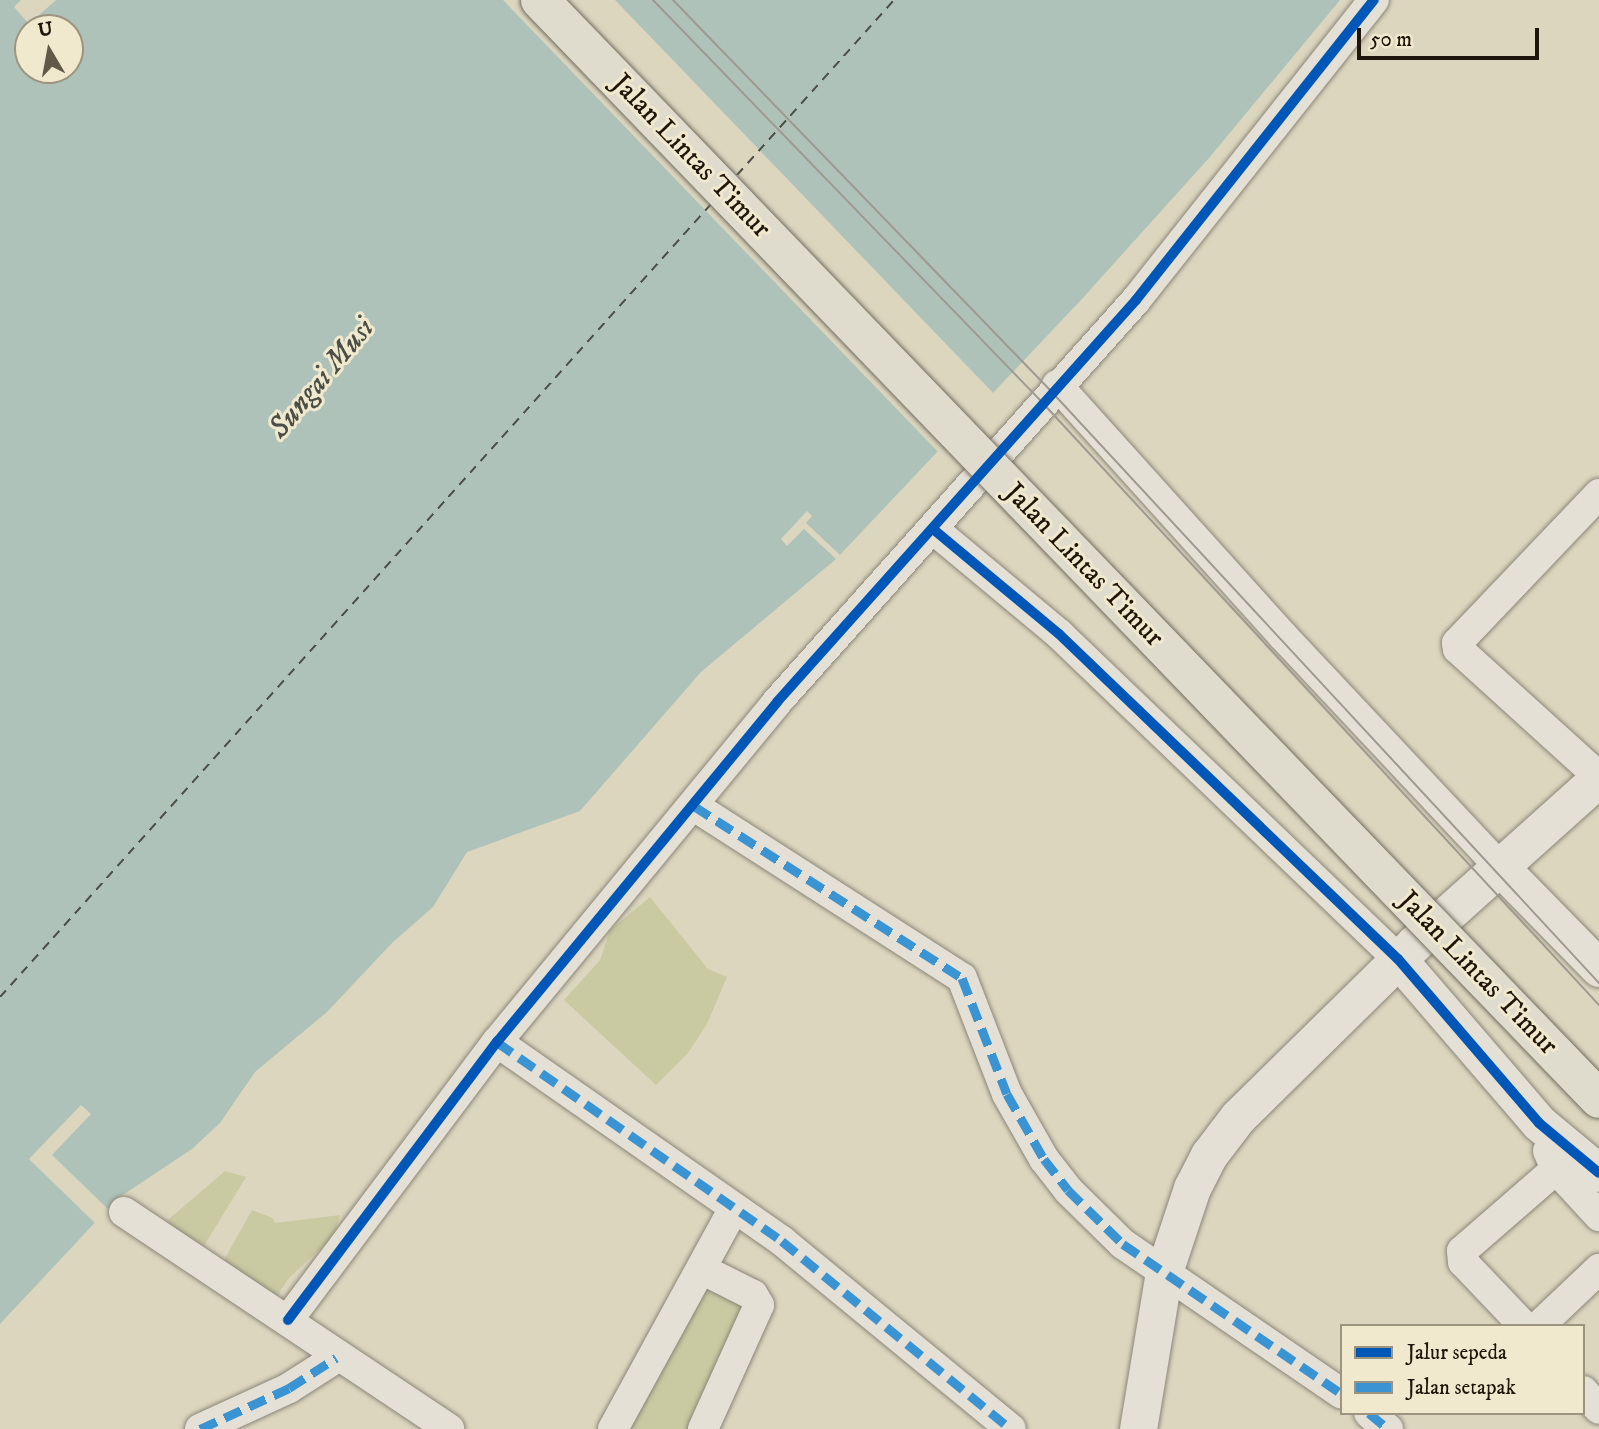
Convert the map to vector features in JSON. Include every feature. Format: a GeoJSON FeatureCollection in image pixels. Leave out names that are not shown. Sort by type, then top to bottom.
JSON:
{"type":"FeatureCollection","features":[{"type":"Feature","properties":{"kind":"highway","name":"Jalan Lintas Timur"},"geometry":{"type":"LineString","coordinates":[[540,0],[1599,1099]]}},
{"type":"Feature","properties":{"kind":"highway","name":"Jalan Lintas Timur"},"geometry":{"type":"LineString","coordinates":[[578,0],[1599,1060]]}},
{"type":"Feature","properties":{"kind":"street"},"geometry":{"type":"LineString","coordinates":[[288,1320],[497,1042],[837,630],[933,530],[1057,385],[1136,300],[1371,4]]}},
{"type":"Feature","properties":{"kind":"street"},"geometry":{"type":"LineString","coordinates":[[1057,385],[1499,866],[1599,968]]}},
{"type":"Feature","properties":{"kind":"street"},"geometry":{"type":"LineString","coordinates":[[1138,1429],[1164,1272],[1192,1188],[1209,1155],[1238,1117],[1398,960],[1599,778],[1458,649],[1457,643],[1599,494]]}},
{"type":"Feature","properties":{"kind":"street"},"geometry":{"type":"LineString","coordinates":[[933,530],[1059,634],[1398,960],[1577,1164],[1599,1216]]}},
{"type":"Feature","properties":{"kind":"street"},"geometry":{"type":"LineString","coordinates":[[694,806],[962,978],[1007,1094],[1044,1159],[1119,1241],[1340,1393]]}},
{"type":"Feature","properties":{"kind":"street"},"geometry":{"type":"LineString","coordinates":[[497,1042],[734,1208],[1011,1429]]}},
{"type":"Feature","properties":{"kind":"street"},"geometry":{"type":"LineString","coordinates":[[1522,1324],[1463,1262],[1462,1251],[1577,1164]]}},
{"type":"Feature","properties":{"kind":"street"},"geometry":{"type":"LineString","coordinates":[[613,1429],[703,1270],[734,1208]]}},
{"type":"Feature","properties":{"kind":"street"},"geometry":{"type":"LineString","coordinates":[[124,1212],[336,1358],[449,1429]]}},
{"type":"Feature","properties":{"kind":"street"},"geometry":{"type":"LineString","coordinates":[[1541,1324],[1599,1269]]}},
{"type":"Feature","properties":{"kind":"street"},"geometry":{"type":"LineString","coordinates":[[703,1270],[753,1295],[759,1305],[703,1429]]}},
{"type":"Feature","properties":{"kind":"street"},"geometry":{"type":"LineString","coordinates":[[200,1429],[289,1388],[336,1358]]}},
{"type":"Feature","properties":{"kind":"street"},"geometry":{"type":"LineString","coordinates":[[1585,1393],[1599,1409]]}},
{"type":"Feature","properties":{"kind":"green space"},"geometry":{"type":"Polygon","coordinates":[[[650,897],[708,969],[727,977],[707,1024],[688,1053],[656,1085],[564,1000],[600,960],[610,930],[650,897]]]}},
{"type":"Feature","properties":{"kind":"green space"},"geometry":{"type":"Polygon","coordinates":[[[225,1171],[246,1177],[204,1246],[162,1225],[225,1171]]]}},
{"type":"Feature","properties":{"kind":"green space"},"geometry":{"type":"Polygon","coordinates":[[[252,1210],[273,1218],[275,1223],[340,1215],[334,1236],[289,1278],[275,1299],[224,1260],[252,1210]]]}},
{"type":"Feature","properties":{"kind":"green space"},"geometry":{"type":"Polygon","coordinates":[[[706,1285],[750,1309],[690,1429],[628,1429],[706,1285]]]}},
{"type":"Feature","properties":{"kind":"water","name":"Sungai Musi"},"geometry":{"type":"Polygon","coordinates":[[[0,0],[1340,0],[1209,158],[1081,300],[836,559],[701,672],[580,811],[467,852],[433,907],[392,943],[327,1012],[255,1072],[220,1123],[192,1149],[117,1199],[0,1324],[0,0]]]}},
{"type":"Feature","properties":{"kind":"pier"},"geometry":{"type":"Polygon","coordinates":[[[21,0],[56,0],[40,14],[20,14],[14,7],[21,0]]]}},
{"type":"Feature","properties":{"kind":"pier"},"geometry":{"type":"Polygon","coordinates":[[[503,0],[615,0],[996,396],[940,454],[503,0]]]}},
{"type":"Feature","properties":{"kind":"pier"},"geometry":{"type":"Polygon","coordinates":[[[807,511],[812,516],[806,523],[840,555],[836,559],[804,529],[787,546],[781,539],[807,511]]]}},
{"type":"Feature","properties":{"kind":"pier"},"geometry":{"type":"Polygon","coordinates":[[[81,1105],[91,1114],[52,1155],[110,1211],[97,1225],[29,1159],[81,1105]]]}},
{"type":"Feature","properties":{"kind":"ferry route"},"geometry":{"type":"LineString","coordinates":[[737,175],[894,0]]}},
{"type":"Feature","properties":{"kind":"ferry route"},"geometry":{"type":"LineString","coordinates":[[0,997],[712,203]]}},
{"type":"Feature","properties":{"kind":"tram line"},"geometry":{"type":"LineString","coordinates":[[653,0],[1039,399],[1599,1005]]}},
{"type":"Feature","properties":{"kind":"tram line"},"geometry":{"type":"LineString","coordinates":[[673,0],[1049,389],[1599,983]]}},
{"type":"Feature","properties":{"kind":"marked path"},"geometry":{"type":"LineString","coordinates":[[694,806],[962,978],[1007,1094],[1044,1159],[1068,1190],[1123,1244],[1340,1393]]}},
{"type":"Feature","properties":{"kind":"marked path"},"geometry":{"type":"LineString","coordinates":[[497,1042],[782,1241],[1011,1429]]}},
{"type":"Feature","properties":{"kind":"marked path"},"geometry":{"type":"LineString","coordinates":[[200,1429],[289,1388],[336,1358]]}},
{"type":"Feature","properties":{"kind":"marked path"},"geometry":{"type":"LineString","coordinates":[[1371,1415],[1388,1429]]}},
{"type":"Feature","properties":{"kind":"cycle path"},"geometry":{"type":"LineString","coordinates":[[288,1320],[497,1042],[777,702],[1136,300],[1374,0]]}},
{"type":"Feature","properties":{"kind":"cycle path"},"geometry":{"type":"LineString","coordinates":[[933,529],[1059,634],[1398,959],[1539,1123],[1599,1173]]}}]}
